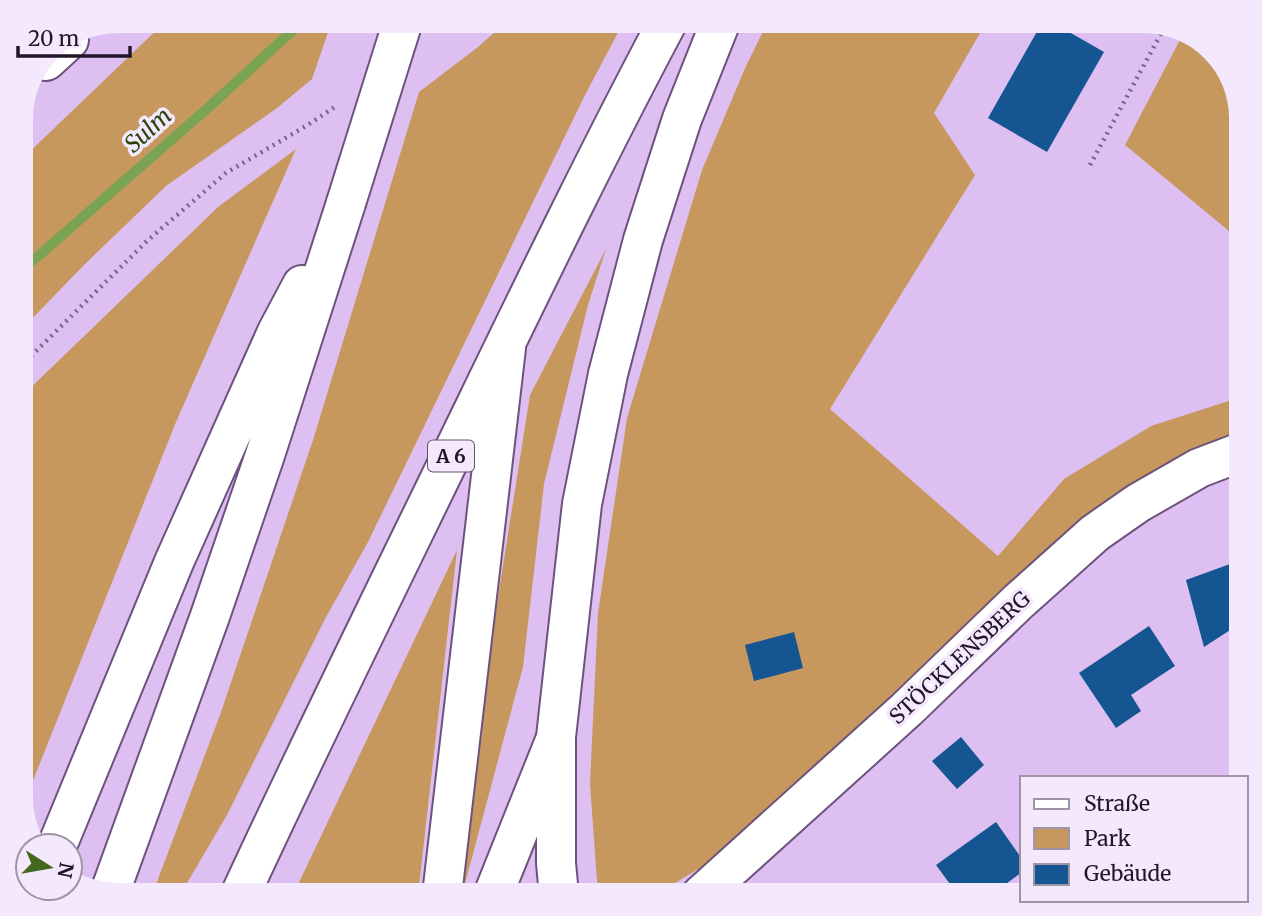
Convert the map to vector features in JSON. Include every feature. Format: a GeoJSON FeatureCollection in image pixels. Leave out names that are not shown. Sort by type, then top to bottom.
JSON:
{"type":"FeatureCollection","features":[{"type":"Feature","properties":{"kind":"main road"},"geometry":{"type":"LineString","coordinates":[[63,832],[174,562],[290,336],[346,203],[399,33]]}},
{"type":"Feature","properties":{"kind":"main road","name":"A 6"},"geometry":{"type":"LineString","coordinates":[[246,883],[506,342],[662,33]]}},
{"type":"Feature","properties":{"kind":"main road"},"geometry":{"type":"LineString","coordinates":[[558,883],[556,737],[582,505],[608,374],[643,240],[682,119],[716,33]]}},
{"type":"Feature","properties":{"kind":"main road"},"geometry":{"type":"LineString","coordinates":[[113,883],[214,603],[290,336]]}},
{"type":"Feature","properties":{"kind":"main road"},"geometry":{"type":"LineString","coordinates":[[443,883],[506,342]]}},
{"type":"Feature","properties":{"kind":"main road","name":"STÖCKLENSBERG"},"geometry":{"type":"LineString","coordinates":[[714,883],[907,709],[1019,601],[1095,533],[1138,503],[1199,468],[1229,457]]}},
{"type":"Feature","properties":{"kind":"main road"},"geometry":{"type":"LineString","coordinates":[[498,883],[556,737]]}},
{"type":"Feature","properties":{"kind":"path"},"geometry":{"type":"LineString","coordinates":[[1090,165],[1160,35]]}},
{"type":"Feature","properties":{"kind":"path"},"geometry":{"type":"LineString","coordinates":[[33,354],[148,240],[226,173],[340,104]]}},
{"type":"Feature","properties":{"kind":"green space"},"geometry":{"type":"Polygon","coordinates":[[[153,33],[328,33],[312,79],[277,108],[166,186],[33,318],[33,148],[153,33]]]}},
{"type":"Feature","properties":{"kind":"green space"},"geometry":{"type":"Polygon","coordinates":[[[494,33],[618,33],[368,542],[325,619],[227,815],[187,883],[157,883],[220,715],[313,440],[419,92],[494,33]]]}},
{"type":"Feature","properties":{"kind":"green space"},"geometry":{"type":"Polygon","coordinates":[[[762,33],[980,33],[934,113],[975,175],[830,409],[998,556],[1064,479],[1151,426],[1229,401],[1229,453],[897,704],[700,868],[675,883],[597,883],[590,784],[598,613],[627,418],[702,170],[762,33]]]}},
{"type":"Feature","properties":{"kind":"green space"},"geometry":{"type":"Polygon","coordinates":[[[1179,41],[1196,51],[1211,66],[1220,81],[1227,102],[1229,231],[1125,145],[1179,41]]]}},
{"type":"Feature","properties":{"kind":"green space"},"geometry":{"type":"Polygon","coordinates":[[[296,149],[176,422],[33,780],[33,385],[218,207],[296,149]]]}},
{"type":"Feature","properties":{"kind":"green space"},"geometry":{"type":"Polygon","coordinates":[[[606,249],[588,305],[544,484],[523,667],[465,883],[459,883],[461,831],[530,395],[606,249]]]}},
{"type":"Feature","properties":{"kind":"green space"},"geometry":{"type":"Polygon","coordinates":[[[457,550],[419,883],[299,883],[457,550]]]}},
{"type":"Feature","properties":{"kind":"building"},"geometry":{"type":"Polygon","coordinates":[[[1036,33],[1071,33],[1104,52],[1047,152],[988,118],[1036,33]]]}},
{"type":"Feature","properties":{"kind":"building"},"geometry":{"type":"Polygon","coordinates":[[[1229,564],[1229,631],[1204,647],[1186,580],[1229,564]]]}},
{"type":"Feature","properties":{"kind":"building"},"geometry":{"type":"Polygon","coordinates":[[[1149,626],[1175,666],[1131,695],[1141,711],[1116,728],[1079,673],[1149,626]]]}},
{"type":"Feature","properties":{"kind":"building"},"geometry":{"type":"Polygon","coordinates":[[[794,632],[803,668],[754,681],[745,645],[794,632]]]}},
{"type":"Feature","properties":{"kind":"building"},"geometry":{"type":"Polygon","coordinates":[[[961,737],[984,765],[957,789],[932,761],[961,737]]]}},
{"type":"Feature","properties":{"kind":"building"},"geometry":{"type":"Polygon","coordinates":[[[996,822],[1020,856],[1020,873],[1007,883],[949,883],[936,865],[996,822]]]}},
{"type":"Feature","properties":{"kind":"waterway","name":"Sulm"},"geometry":{"type":"LineString","coordinates":[[33,261],[290,33]]}}]}
